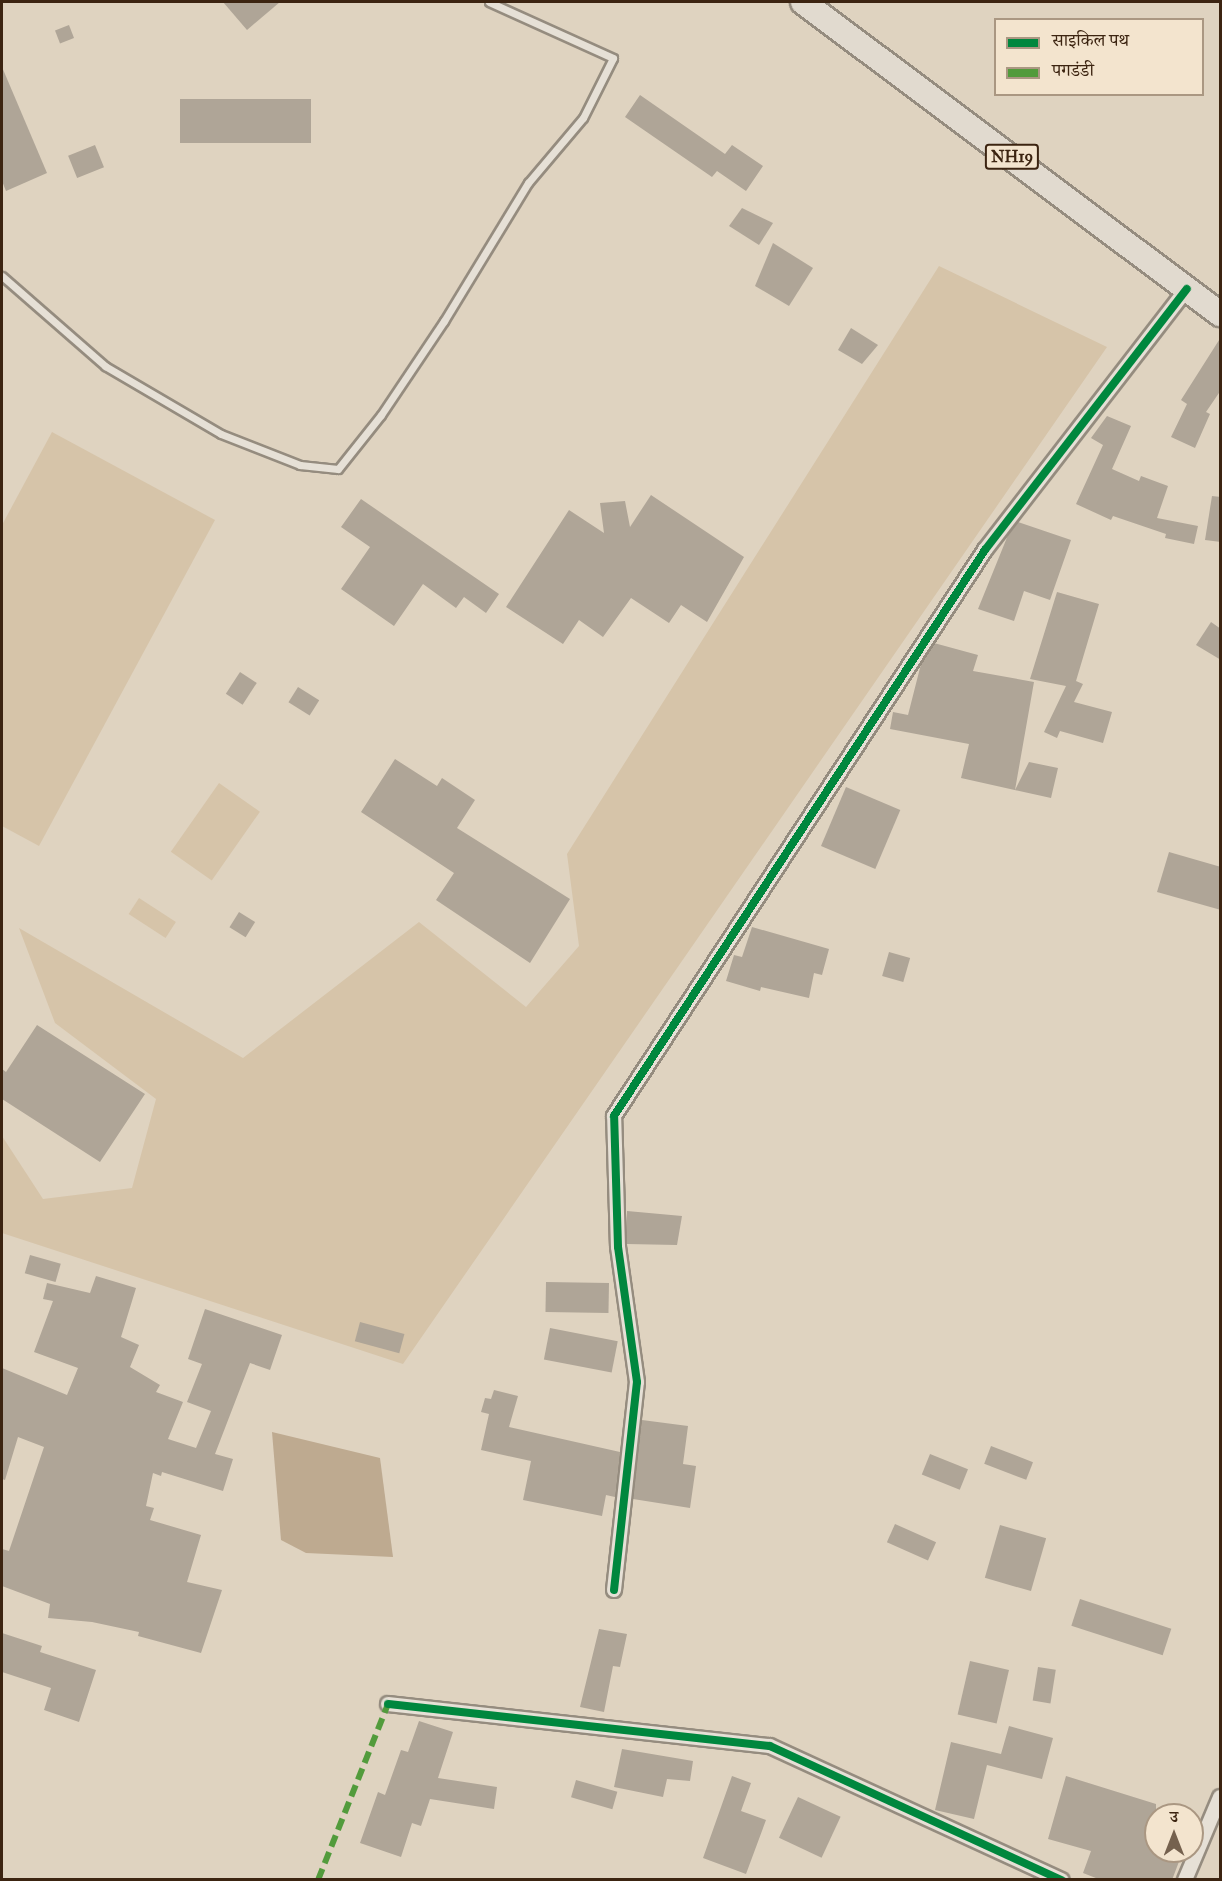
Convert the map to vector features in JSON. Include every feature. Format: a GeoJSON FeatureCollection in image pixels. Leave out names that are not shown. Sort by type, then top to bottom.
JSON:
{"type":"FeatureCollection","features":[{"type":"Feature","properties":{"kind":"highway","name":"NH19"},"geometry":{"type":"LineString","coordinates":[[803,2],[1221,314]]}},
{"type":"Feature","properties":{"kind":"street"},"geometry":{"type":"LineString","coordinates":[[614,1590],[637,1382],[618,1247],[614,1116],[985,550],[1187,289]]}},
{"type":"Feature","properties":{"kind":"street"},"geometry":{"type":"LineString","coordinates":[[388,1704],[770,1746],[1062,1880]]}},
{"type":"Feature","properties":{"kind":"street"},"geometry":{"type":"LineString","coordinates":[[1185,1880],[1221,1797]]}},
{"type":"Feature","properties":{"kind":"lane"},"geometry":{"type":"LineString","coordinates":[[2,276],[105,366],[221,434],[300,465],[338,469],[381,415],[444,321],[528,183],[583,118],[612,58],[489,2]]}},
{"type":"Feature","properties":{"kind":"shaded area"},"geometry":{"type":"Polygon","coordinates":[[[939,266],[1107,347],[403,1364],[2,1233],[2,1136],[43,1199],[132,1188],[156,1099],[55,1023],[19,928],[243,1058],[419,922],[526,1007],[579,946],[567,854],[939,266]]]}},
{"type":"Feature","properties":{"kind":"shaded area"},"geometry":{"type":"Polygon","coordinates":[[[52,432],[215,520],[39,846],[2,826],[2,525],[52,432]]]}},
{"type":"Feature","properties":{"kind":"shaded area"},"geometry":{"type":"Polygon","coordinates":[[[219,783],[260,812],[212,880],[171,852],[219,783]]]}},
{"type":"Feature","properties":{"kind":"shaded area"},"geometry":{"type":"Polygon","coordinates":[[[139,898],[176,922],[166,938],[129,914],[139,898]]]}},
{"type":"Feature","properties":{"kind":"shaded area"},"geometry":{"type":"Polygon","coordinates":[[[272,1432],[380,1458],[393,1557],[306,1553],[281,1540],[272,1432]]]}},
{"type":"Feature","properties":{"kind":"building"},"geometry":{"type":"Polygon","coordinates":[[[223,2],[280,2],[247,30],[223,2]]]}},
{"type":"Feature","properties":{"kind":"building"},"geometry":{"type":"Polygon","coordinates":[[[69,25],[74,38],[60,43],[55,30],[69,25]]]}},
{"type":"Feature","properties":{"kind":"building"},"geometry":{"type":"Polygon","coordinates":[[[2,67],[47,173],[6,191],[2,181],[2,67]]]}},
{"type":"Feature","properties":{"kind":"building"},"geometry":{"type":"Polygon","coordinates":[[[640,95],[725,154],[732,145],[763,166],[746,191],[717,171],[712,177],[625,117],[640,95]]]}},
{"type":"Feature","properties":{"kind":"building"},"geometry":{"type":"Polygon","coordinates":[[[180,99],[311,99],[311,143],[180,143],[180,99]]]}},
{"type":"Feature","properties":{"kind":"building"},"geometry":{"type":"Polygon","coordinates":[[[95,145],[104,167],[77,178],[68,156],[95,145]]]}},
{"type":"Feature","properties":{"kind":"building"},"geometry":{"type":"Polygon","coordinates":[[[742,208],[773,223],[759,245],[729,226],[742,208]]]}},
{"type":"Feature","properties":{"kind":"building"},"geometry":{"type":"Polygon","coordinates":[[[773,243],[813,268],[789,306],[755,286],[773,243]]]}},
{"type":"Feature","properties":{"kind":"building"},"geometry":{"type":"Polygon","coordinates":[[[851,328],[878,345],[862,364],[838,350],[851,328]]]}},
{"type":"Feature","properties":{"kind":"building"},"geometry":{"type":"Polygon","coordinates":[[[1221,337],[1221,390],[1206,412],[1210,414],[1195,448],[1171,437],[1187,404],[1181,400],[1221,337]]]}},
{"type":"Feature","properties":{"kind":"building"},"geometry":{"type":"Polygon","coordinates":[[[1107,416],[1131,426],[1112,469],[1139,481],[1141,476],[1168,486],[1157,518],[1198,526],[1194,544],[1165,538],[1166,534],[1113,516],[1111,520],[1076,504],[1103,445],[1091,438],[1107,416]]]}},
{"type":"Feature","properties":{"kind":"building"},"geometry":{"type":"Polygon","coordinates":[[[651,495],[744,557],[707,622],[681,605],[669,623],[631,598],[603,637],[579,620],[563,644],[506,607],[569,510],[604,533],[600,503],[625,501],[630,527],[651,495]]]}},
{"type":"Feature","properties":{"kind":"building"},"geometry":{"type":"Polygon","coordinates":[[[1212,496],[1221,497],[1221,542],[1205,540],[1212,496]]]}},
{"type":"Feature","properties":{"kind":"building"},"geometry":{"type":"Polygon","coordinates":[[[361,499],[499,594],[486,613],[464,597],[456,608],[423,584],[394,626],[341,589],[370,547],[341,527],[361,499]]]}},
{"type":"Feature","properties":{"kind":"building"},"geometry":{"type":"Polygon","coordinates":[[[1018,522],[1071,540],[1050,600],[1024,591],[1014,621],[978,609],[1008,535],[1018,522]]]}},
{"type":"Feature","properties":{"kind":"building"},"geometry":{"type":"Polygon","coordinates":[[[1057,592],[1099,604],[1076,681],[1083,684],[1074,702],[1112,712],[1103,743],[1060,731],[1057,738],[1044,732],[1066,686],[1030,679],[1057,592]]]}},
{"type":"Feature","properties":{"kind":"building"},"geometry":{"type":"Polygon","coordinates":[[[1211,622],[1221,629],[1221,660],[1196,645],[1211,622]]]}},
{"type":"Feature","properties":{"kind":"building"},"geometry":{"type":"Polygon","coordinates":[[[934,643],[978,655],[973,671],[1034,682],[1015,790],[961,778],[969,744],[890,729],[893,712],[908,715],[921,664],[934,643]]]}},
{"type":"Feature","properties":{"kind":"building"},"geometry":{"type":"Polygon","coordinates":[[[240,672],[257,683],[243,705],[226,694],[240,672]]]}},
{"type":"Feature","properties":{"kind":"building"},"geometry":{"type":"Polygon","coordinates":[[[298,687],[319,700],[310,716],[288,702],[298,687]]]}},
{"type":"Feature","properties":{"kind":"building"},"geometry":{"type":"Polygon","coordinates":[[[395,759],[437,786],[442,778],[475,800],[457,828],[570,899],[530,963],[436,900],[454,873],[361,812],[395,759]]]}},
{"type":"Feature","properties":{"kind":"building"},"geometry":{"type":"Polygon","coordinates":[[[1029,762],[1058,768],[1051,798],[1015,790],[1029,762]]]}},
{"type":"Feature","properties":{"kind":"building"},"geometry":{"type":"Polygon","coordinates":[[[846,787],[900,810],[875,869],[821,846],[846,787]]]}},
{"type":"Feature","properties":{"kind":"building"},"geometry":{"type":"Polygon","coordinates":[[[1169,852],[1221,867],[1221,910],[1157,892],[1169,852]]]}},
{"type":"Feature","properties":{"kind":"building"},"geometry":{"type":"Polygon","coordinates":[[[239,912],[255,922],[246,937],[229,927],[239,912]]]}},
{"type":"Feature","properties":{"kind":"building"},"geometry":{"type":"Polygon","coordinates":[[[752,927],[829,949],[822,975],[814,973],[809,998],[761,987],[760,991],[726,981],[734,955],[742,957],[752,927]]]}},
{"type":"Feature","properties":{"kind":"building"},"geometry":{"type":"Polygon","coordinates":[[[889,952],[910,958],[903,982],[882,976],[889,952]]]}},
{"type":"Feature","properties":{"kind":"building"},"geometry":{"type":"Polygon","coordinates":[[[37,1025],[145,1094],[100,1162],[2,1099],[2,1069],[6,1072],[37,1025]]]}},
{"type":"Feature","properties":{"kind":"building"},"geometry":{"type":"Polygon","coordinates":[[[627,1211],[682,1216],[677,1245],[627,1244],[627,1211]]]}},
{"type":"Feature","properties":{"kind":"building"},"geometry":{"type":"Polygon","coordinates":[[[30,1255],[61,1264],[56,1282],[25,1273],[30,1255]]]}},
{"type":"Feature","properties":{"kind":"building"},"geometry":{"type":"Polygon","coordinates":[[[96,1276],[136,1288],[121,1337],[139,1345],[130,1367],[160,1385],[156,1392],[183,1402],[168,1439],[196,1448],[211,1411],[187,1402],[202,1364],[188,1359],[205,1309],[282,1335],[270,1370],[250,1363],[215,1454],[233,1459],[223,1491],[162,1472],[161,1476],[153,1473],[146,1506],[154,1508],[150,1520],[201,1535],[187,1582],[222,1590],[201,1653],[138,1636],[139,1632],[92,1622],[48,1618],[50,1604],[2,1586],[2,1549],[9,1551],[44,1447],[18,1437],[5,1480],[2,1479],[2,1368],[67,1395],[78,1368],[34,1352],[53,1301],[43,1299],[47,1283],[90,1293],[96,1276]]]}},
{"type":"Feature","properties":{"kind":"building"},"geometry":{"type":"Polygon","coordinates":[[[546,1282],[609,1283],[608,1313],[545,1312],[546,1282]]]}},
{"type":"Feature","properties":{"kind":"building"},"geometry":{"type":"Polygon","coordinates":[[[360,1322],[404,1334],[399,1353],[355,1341],[360,1322]]]}},
{"type":"Feature","properties":{"kind":"building"},"geometry":{"type":"Polygon","coordinates":[[[550,1328],[618,1341],[612,1373],[544,1359],[550,1328]]]}},
{"type":"Feature","properties":{"kind":"building"},"geometry":{"type":"Polygon","coordinates":[[[494,1390],[518,1396],[509,1427],[620,1452],[615,1497],[606,1495],[602,1516],[523,1500],[531,1461],[481,1450],[489,1414],[481,1412],[485,1398],[491,1399],[494,1390]]]}},
{"type":"Feature","properties":{"kind":"building"},"geometry":{"type":"Polygon","coordinates":[[[642,1420],[688,1426],[683,1464],[696,1466],[690,1508],[633,1499],[642,1420]]]}},
{"type":"Feature","properties":{"kind":"building"},"geometry":{"type":"Polygon","coordinates":[[[991,1446],[1033,1462],[1026,1480],[984,1464],[991,1446]]]}},
{"type":"Feature","properties":{"kind":"building"},"geometry":{"type":"Polygon","coordinates":[[[930,1454],[968,1469],[960,1490],[922,1474],[930,1454]]]}},
{"type":"Feature","properties":{"kind":"building"},"geometry":{"type":"Polygon","coordinates":[[[895,1524],[936,1542],[928,1561],[887,1542],[895,1524]]]}},
{"type":"Feature","properties":{"kind":"building"},"geometry":{"type":"Polygon","coordinates":[[[1000,1525],[1046,1538],[1031,1591],[985,1578],[1000,1525]]]}},
{"type":"Feature","properties":{"kind":"building"},"geometry":{"type":"Polygon","coordinates":[[[1080,1599],[1171,1629],[1163,1655],[1071,1626],[1080,1599]]]}},
{"type":"Feature","properties":{"kind":"building"},"geometry":{"type":"Polygon","coordinates":[[[599,1629],[627,1634],[620,1667],[613,1666],[604,1712],[580,1707],[599,1629]]]}},
{"type":"Feature","properties":{"kind":"building"},"geometry":{"type":"Polygon","coordinates":[[[2,1633],[42,1646],[40,1652],[96,1670],[79,1722],[44,1710],[51,1688],[2,1672],[2,1633]]]}},
{"type":"Feature","properties":{"kind":"building"},"geometry":{"type":"Polygon","coordinates":[[[970,1661],[1009,1670],[997,1724],[958,1715],[970,1661]]]}},
{"type":"Feature","properties":{"kind":"building"},"geometry":{"type":"Polygon","coordinates":[[[1038,1667],[1056,1670],[1050,1703],[1033,1701],[1038,1667]]]}},
{"type":"Feature","properties":{"kind":"building"},"geometry":{"type":"Polygon","coordinates":[[[419,1721],[453,1732],[438,1778],[497,1787],[494,1809],[430,1799],[421,1826],[412,1823],[401,1857],[360,1843],[378,1792],[385,1795],[401,1750],[408,1752],[419,1721]]]}},
{"type":"Feature","properties":{"kind":"building"},"geometry":{"type":"Polygon","coordinates":[[[1009,1726],[1053,1738],[1042,1779],[987,1765],[974,1819],[935,1810],[951,1742],[1001,1754],[1009,1726]]]}},
{"type":"Feature","properties":{"kind":"building"},"geometry":{"type":"Polygon","coordinates":[[[622,1749],[693,1761],[690,1781],[667,1779],[663,1797],[614,1787],[622,1749]]]}},
{"type":"Feature","properties":{"kind":"building"},"geometry":{"type":"Polygon","coordinates":[[[732,1776],[751,1783],[741,1811],[766,1820],[746,1874],[703,1858],[732,1776]]]}},
{"type":"Feature","properties":{"kind":"building"},"geometry":{"type":"Polygon","coordinates":[[[1066,1776],[1153,1803],[1144,1803],[1144,1863],[1178,1863],[1172,1880],[1101,1880],[1083,1873],[1091,1851],[1048,1839],[1066,1776]]]}},
{"type":"Feature","properties":{"kind":"building"},"geometry":{"type":"Polygon","coordinates":[[[576,1780],[617,1792],[612,1809],[571,1797],[576,1780]]]}},
{"type":"Feature","properties":{"kind":"building"},"geometry":{"type":"Polygon","coordinates":[[[798,1797],[841,1817],[822,1858],[779,1838],[798,1797]]]}},
{"type":"Feature","properties":{"kind":"marked path"},"geometry":{"type":"LineString","coordinates":[[318,1880],[388,1704]]}},
{"type":"Feature","properties":{"kind":"cycle path"},"geometry":{"type":"LineString","coordinates":[[614,1590],[637,1382],[618,1247],[614,1116],[985,550],[1187,289]]}},
{"type":"Feature","properties":{"kind":"cycle path"},"geometry":{"type":"LineString","coordinates":[[388,1704],[770,1746],[1062,1880]]}}]}
